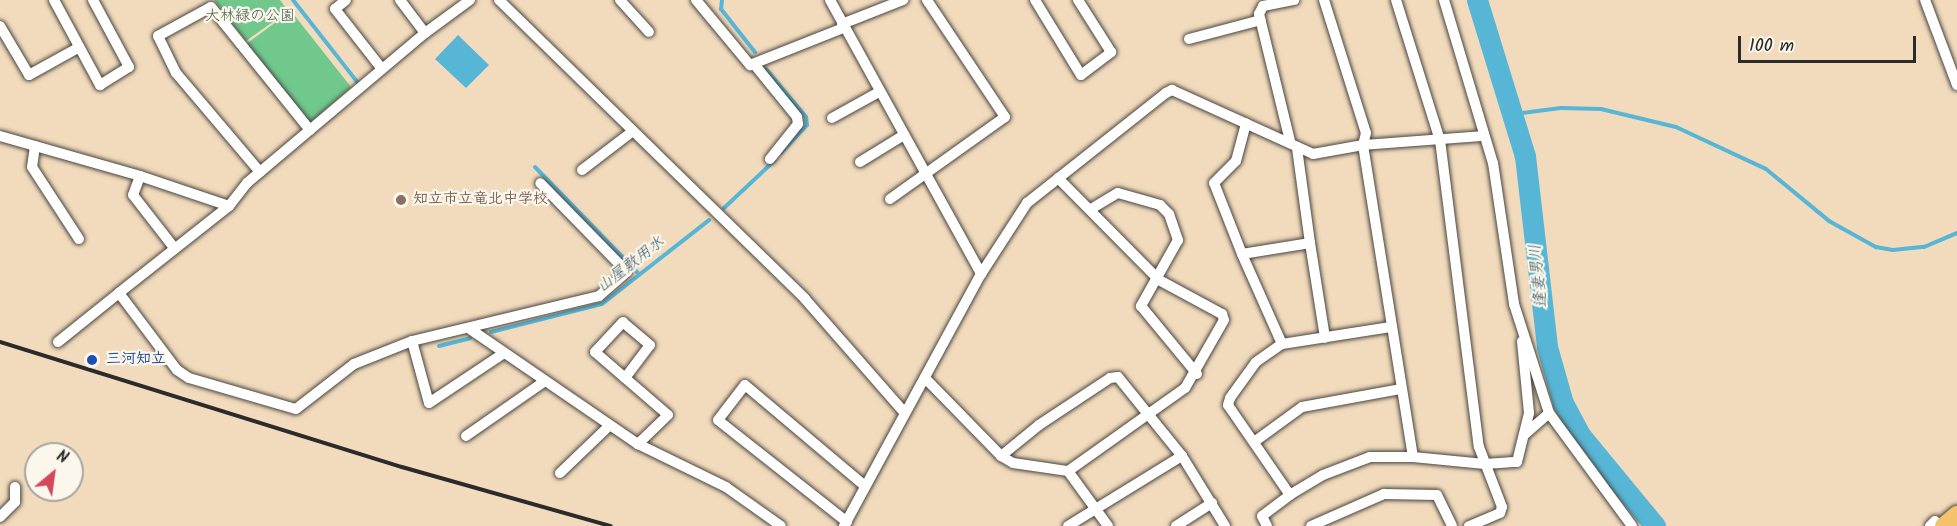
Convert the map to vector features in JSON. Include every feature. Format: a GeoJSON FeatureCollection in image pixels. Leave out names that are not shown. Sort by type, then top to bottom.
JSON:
{"type":"FeatureCollection","features":[{"type":"Feature","properties":{"kind":"highway"},"geometry":{"type":"LineString","coordinates":[[1937,524],[1957,516]]}},
{"type":"Feature","properties":{"kind":"street"},"geometry":{"type":"LineString","coordinates":[[54,0],[100,85],[129,68],[93,0]]}},
{"type":"Feature","properties":{"kind":"street"},"geometry":{"type":"LineString","coordinates":[[346,0],[335,9],[382,69]]}},
{"type":"Feature","properties":{"kind":"street"},"geometry":{"type":"LineString","coordinates":[[400,0],[425,33]]}},
{"type":"Feature","properties":{"kind":"street"},"geometry":{"type":"LineString","coordinates":[[58,342],[229,207],[260,172],[425,33],[470,0]]}},
{"type":"Feature","properties":{"kind":"street"},"geometry":{"type":"LineString","coordinates":[[499,0],[805,299],[904,412]]}},
{"type":"Feature","properties":{"kind":"street"},"geometry":{"type":"LineString","coordinates":[[620,0],[650,32]]}},
{"type":"Feature","properties":{"kind":"street"},"geometry":{"type":"LineString","coordinates":[[696,0],[750,65],[903,0]]}},
{"type":"Feature","properties":{"kind":"street"},"geometry":{"type":"LineString","coordinates":[[830,0],[981,274]]}},
{"type":"Feature","properties":{"kind":"street"},"geometry":{"type":"LineString","coordinates":[[890,199],[1005,117],[927,0]]}},
{"type":"Feature","properties":{"kind":"street"},"geometry":{"type":"LineString","coordinates":[[1035,0],[1081,75],[1111,52],[1078,0]]}},
{"type":"Feature","properties":{"kind":"street"},"geometry":{"type":"LineString","coordinates":[[1294,0],[1263,6],[1261,20],[1293,144],[1325,338]]}},
{"type":"Feature","properties":{"kind":"street"},"geometry":{"type":"LineString","coordinates":[[1324,0],[1366,134],[1363,145],[1413,457]]}},
{"type":"Feature","properties":{"kind":"street"},"geometry":{"type":"LineString","coordinates":[[1396,0],[1440,140],[1479,447],[1502,507],[1500,513],[1469,526]]}},
{"type":"Feature","properties":{"kind":"street"},"geometry":{"type":"LineString","coordinates":[[1444,0],[1483,136],[1493,163],[1522,333],[1549,413],[1632,526]]}},
{"type":"Feature","properties":{"kind":"street"},"geometry":{"type":"LineString","coordinates":[[1925,0],[1957,85]]}},
{"type":"Feature","properties":{"kind":"street"},"geometry":{"type":"LineString","coordinates":[[260,172],[176,73],[158,36],[211,7],[310,130]]}},
{"type":"Feature","properties":{"kind":"street"},"geometry":{"type":"LineString","coordinates":[[1190,39],[1261,20]]}},
{"type":"Feature","properties":{"kind":"street"},"geometry":{"type":"LineString","coordinates":[[0,26],[29,75],[78,48]]}},
{"type":"Feature","properties":{"kind":"street"},"geometry":{"type":"LineString","coordinates":[[754,64],[797,117],[798,124],[770,159]]}},
{"type":"Feature","properties":{"kind":"street"},"geometry":{"type":"LineString","coordinates":[[865,486],[745,385],[718,420],[846,524],[904,412],[981,274],[1027,203],[1172,90],[1313,154],[1363,145],[1483,136]]}},
{"type":"Feature","properties":{"kind":"street"},"geometry":{"type":"LineString","coordinates":[[832,118],[879,92]]}},
{"type":"Feature","properties":{"kind":"street"},"geometry":{"type":"LineString","coordinates":[[1246,123],[1236,161],[1215,183],[1242,254],[1282,344]]}},
{"type":"Feature","properties":{"kind":"street"},"geometry":{"type":"LineString","coordinates":[[582,170],[633,132]]}},
{"type":"Feature","properties":{"kind":"street"},"geometry":{"type":"LineString","coordinates":[[860,162],[904,135]]}},
{"type":"Feature","properties":{"kind":"street"},"geometry":{"type":"LineString","coordinates":[[0,136],[140,176],[229,207]]}},
{"type":"Feature","properties":{"kind":"street"},"geometry":{"type":"LineString","coordinates":[[35,146],[32,167],[79,239]]}},
{"type":"Feature","properties":{"kind":"street"},"geometry":{"type":"LineString","coordinates":[[140,176],[133,195],[175,249]]}},
{"type":"Feature","properties":{"kind":"street"},"geometry":{"type":"LineString","coordinates":[[925,378],[1001,456],[1013,463],[1068,471],[1150,416],[1185,388],[1197,374],[1224,320],[1222,314],[1159,280],[1091,208],[1058,177]]}},
{"type":"Feature","properties":{"kind":"street"},"geometry":{"type":"LineString","coordinates":[[119,293],[183,374],[287,410],[296,409],[354,364],[412,341],[470,329],[599,296],[627,272],[540,183]]}},
{"type":"Feature","properties":{"kind":"street"},"geometry":{"type":"LineString","coordinates":[[1091,208],[1118,193],[1160,205],[1169,214],[1178,240],[1159,280],[1142,298],[1141,306],[1197,374]]}},
{"type":"Feature","properties":{"kind":"street"},"geometry":{"type":"LineString","coordinates":[[1242,254],[1310,243]]}},
{"type":"Feature","properties":{"kind":"street"},"geometry":{"type":"LineString","coordinates":[[625,378],[650,345],[623,322],[595,352],[625,378],[668,415],[639,444]]}},
{"type":"Feature","properties":{"kind":"street"},"geometry":{"type":"LineString","coordinates":[[1290,495],[1228,405],[1256,362],[1282,344],[1391,327]]}},
{"type":"Feature","properties":{"kind":"street"},"geometry":{"type":"LineString","coordinates":[[470,329],[639,444],[726,486],[781,526]]}},
{"type":"Feature","properties":{"kind":"street"},"geometry":{"type":"LineString","coordinates":[[1267,526],[1262,516],[1290,495],[1323,475],[1370,457],[1413,457],[1485,464],[1517,462],[1529,413],[1521,366],[1522,333]]}},
{"type":"Feature","properties":{"kind":"street"},"geometry":{"type":"LineString","coordinates":[[412,341],[429,403],[504,353]]}},
{"type":"Feature","properties":{"kind":"street"},"geometry":{"type":"LineString","coordinates":[[1001,456],[1110,378],[1118,377],[1182,456],[1225,526]]}},
{"type":"Feature","properties":{"kind":"street"},"geometry":{"type":"LineString","coordinates":[[466,436],[545,381]]}},
{"type":"Feature","properties":{"kind":"street"},"geometry":{"type":"LineString","coordinates":[[1254,442],[1302,407],[1401,389]]}},
{"type":"Feature","properties":{"kind":"street"},"geometry":{"type":"LineString","coordinates":[[1524,435],[1549,413]]}},
{"type":"Feature","properties":{"kind":"street"},"geometry":{"type":"LineString","coordinates":[[560,473],[610,425]]}},
{"type":"Feature","properties":{"kind":"street"},"geometry":{"type":"LineString","coordinates":[[1068,526],[1182,456]]}},
{"type":"Feature","properties":{"kind":"street"},"geometry":{"type":"LineString","coordinates":[[1068,471],[1108,526]]}},
{"type":"Feature","properties":{"kind":"street"},"geometry":{"type":"LineString","coordinates":[[0,517],[15,502],[15,487]]}},
{"type":"Feature","properties":{"kind":"street"},"geometry":{"type":"LineString","coordinates":[[1311,526],[1384,494],[1437,495],[1452,526]]}},
{"type":"Feature","properties":{"kind":"street"},"geometry":{"type":"LineString","coordinates":[[1176,526],[1212,503]]}},
{"type":"Feature","properties":{"kind":"green space","name":"大林緑の公園"},"geometry":{"type":"Polygon","coordinates":[[[214,0],[280,0],[288,11],[246,41],[214,0]]]}},
{"type":"Feature","properties":{"kind":"green space"},"geometry":{"type":"Polygon","coordinates":[[[291,11],[351,87],[309,124],[245,45],[291,11]]]}},
{"type":"Feature","properties":{"kind":"water"},"geometry":{"type":"Polygon","coordinates":[[[458,35],[489,65],[466,88],[435,59],[458,35]]]}},
{"type":"Feature","properties":{"kind":"waterway"},"geometry":{"type":"LineString","coordinates":[[293,0],[358,83]]}},
{"type":"Feature","properties":{"kind":"waterway","name":"山屋敷用水"},"geometry":{"type":"LineString","coordinates":[[722,0],[721,9],[755,52]]}},
{"type":"Feature","properties":{"kind":"waterway","name":"逢妻男川"},"geometry":{"type":"LineString","coordinates":[[1477,0],[1525,156],[1547,347],[1563,403],[1580,435],[1655,526]]}},
{"type":"Feature","properties":{"kind":"waterway","name":"山屋敷用水"},"geometry":{"type":"LineString","coordinates":[[766,69],[806,117],[807,125],[781,153]]}},
{"type":"Feature","properties":{"kind":"waterway"},"geometry":{"type":"LineString","coordinates":[[1514,114],[1561,108],[1601,109],[1676,127],[1766,169],[1829,221],[1876,247],[1893,250],[1924,247],[1957,233]]}},
{"type":"Feature","properties":{"kind":"waterway","name":"山屋敷用水"},"geometry":{"type":"LineString","coordinates":[[724,208],[774,161]]}},
{"type":"Feature","properties":{"kind":"waterway"},"geometry":{"type":"LineString","coordinates":[[535,167],[639,274]]}},
{"type":"Feature","properties":{"kind":"waterway","name":"山屋敷用水"},"geometry":{"type":"LineString","coordinates":[[491,332],[602,304],[709,220]]}},
{"type":"Feature","properties":{"kind":"waterway","name":"山屋敷用水"},"geometry":{"type":"LineString","coordinates":[[439,346],[470,338]]}},
{"type":"Feature","properties":{"kind":"railway"},"geometry":{"type":"LineString","coordinates":[[0,342],[402,467],[611,526]]}},
{"type":"Feature","properties":{"kind":"place","name":"知立市立竜北中学校"},"geometry":{"type":"Point","coordinates":[401,200]}},
{"type":"Feature","properties":{"kind":"place","name":"三河知立"},"geometry":{"type":"Point","coordinates":[92,360]}}]}
